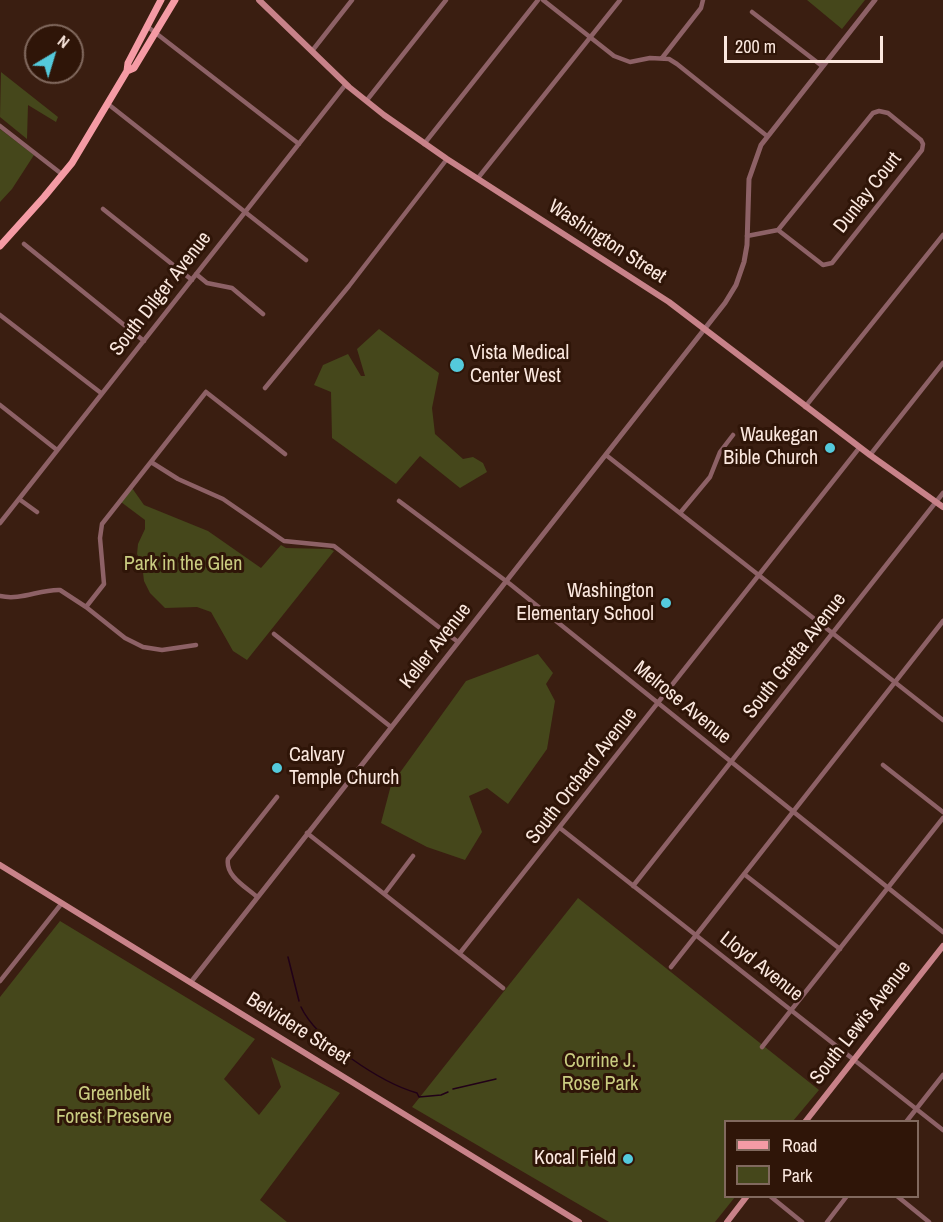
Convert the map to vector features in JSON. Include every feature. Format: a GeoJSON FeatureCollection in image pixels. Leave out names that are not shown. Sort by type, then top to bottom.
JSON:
{"type":"FeatureCollection","features":[{"type":"Feature","properties":{"kind":"main road"},"geometry":{"type":"LineString","coordinates":[[0,246],[63,175],[127,71],[128,63],[161,0]]}},
{"type":"Feature","properties":{"kind":"main road"},"geometry":{"type":"LineString","coordinates":[[127,71],[134,68],[175,0]]}},
{"type":"Feature","properties":{"kind":"main road","name":"Washington Street"},"geometry":{"type":"LineString","coordinates":[[260,0],[346,84],[424,144],[669,302],[870,455],[943,507]]}},
{"type":"Feature","properties":{"kind":"main road","name":"Belvidere Street"},"geometry":{"type":"LineString","coordinates":[[0,865],[579,1222]]}},
{"type":"Feature","properties":{"kind":"main road","name":"South Lewis Avenue"},"geometry":{"type":"LineString","coordinates":[[807,1120],[943,946]]}},
{"type":"Feature","properties":{"kind":"main road"},"geometry":{"type":"LineString","coordinates":[[727,1222],[746,1198]]}},
{"type":"Feature","properties":{"kind":"street"},"geometry":{"type":"LineString","coordinates":[[312,51],[352,0]]}},
{"type":"Feature","properties":{"kind":"street"},"geometry":{"type":"LineString","coordinates":[[367,100],[446,0]]}},
{"type":"Feature","properties":{"kind":"street"},"geometry":{"type":"LineString","coordinates":[[424,144],[538,0]]}},
{"type":"Feature","properties":{"kind":"street"},"geometry":{"type":"LineString","coordinates":[[543,0],[614,56],[624,61],[630,62],[650,57],[662,58],[677,64],[768,136]]}},
{"type":"Feature","properties":{"kind":"street"},"geometry":{"type":"LineString","coordinates":[[478,178],[620,0]]}},
{"type":"Feature","properties":{"kind":"street"},"geometry":{"type":"LineString","coordinates":[[662,58],[701,8],[703,0]]}},
{"type":"Feature","properties":{"kind":"street","name":"Keller Avenue"},"geometry":{"type":"LineString","coordinates":[[191,982],[729,297],[740,276],[744,262],[749,179],[761,145],[875,0]]}},
{"type":"Feature","properties":{"kind":"street"},"geometry":{"type":"LineString","coordinates":[[752,12],[822,66]]}},
{"type":"Feature","properties":{"kind":"street"},"geometry":{"type":"LineString","coordinates":[[148,27],[299,144]]}},
{"type":"Feature","properties":{"kind":"street","name":"South Dilger Avenue"},"geometry":{"type":"LineString","coordinates":[[0,523],[346,84]]}},
{"type":"Feature","properties":{"kind":"street"},"geometry":{"type":"LineString","coordinates":[[108,104],[306,260]]}},
{"type":"Feature","properties":{"kind":"street","name":"Dunlay Court"},"geometry":{"type":"LineString","coordinates":[[879,111],[888,112],[921,140],[922,150],[832,262],[823,265],[778,230],[873,114],[879,111]]}},
{"type":"Feature","properties":{"kind":"street"},"geometry":{"type":"LineString","coordinates":[[0,126],[63,175]]}},
{"type":"Feature","properties":{"kind":"street"},"geometry":{"type":"LineString","coordinates":[[265,388],[349,286],[447,159]]}},
{"type":"Feature","properties":{"kind":"street"},"geometry":{"type":"LineString","coordinates":[[103,210],[192,280]]}},
{"type":"Feature","properties":{"kind":"street"},"geometry":{"type":"LineString","coordinates":[[747,236],[778,230]]}},
{"type":"Feature","properties":{"kind":"street"},"geometry":{"type":"LineString","coordinates":[[805,406],[943,235]]}},
{"type":"Feature","properties":{"kind":"street"},"geometry":{"type":"LineString","coordinates":[[24,244],[144,341]]}},
{"type":"Feature","properties":{"kind":"street"},"geometry":{"type":"LineString","coordinates":[[196,274],[207,282],[232,288],[263,314]]}},
{"type":"Feature","properties":{"kind":"street"},"geometry":{"type":"LineString","coordinates":[[0,315],[101,393]]}},
{"type":"Feature","properties":{"kind":"street"},"geometry":{"type":"LineString","coordinates":[[870,455],[943,363]]}},
{"type":"Feature","properties":{"kind":"street"},"geometry":{"type":"LineString","coordinates":[[86,607],[104,584],[100,538],[102,524],[205,389],[285,454]]}},
{"type":"Feature","properties":{"kind":"street"},"geometry":{"type":"LineString","coordinates":[[0,405],[57,450]]}},
{"type":"Feature","properties":{"kind":"street"},"geometry":{"type":"LineString","coordinates":[[680,513],[710,477],[720,452],[733,435]]}},
{"type":"Feature","properties":{"kind":"street","name":"South Orchard Avenue"},"geometry":{"type":"LineString","coordinates":[[460,953],[860,447]]}},
{"type":"Feature","properties":{"kind":"street"},"geometry":{"type":"LineString","coordinates":[[606,455],[943,720]]}},
{"type":"Feature","properties":{"kind":"street"},"geometry":{"type":"LineString","coordinates":[[151,462],[177,479],[223,499],[284,541],[334,546],[458,642]]}},
{"type":"Feature","properties":{"kind":"street","name":"South Gretta Avenue"},"geometry":{"type":"LineString","coordinates":[[633,886],[943,493]]}},
{"type":"Feature","properties":{"kind":"street"},"geometry":{"type":"LineString","coordinates":[[19,499],[37,512]]}},
{"type":"Feature","properties":{"kind":"street","name":"Melrose Avenue"},"geometry":{"type":"LineString","coordinates":[[399,501],[506,581],[943,932]]}},
{"type":"Feature","properties":{"kind":"street"},"geometry":{"type":"LineString","coordinates":[[0,596],[20,597],[60,590],[125,638],[143,647],[162,650],[196,645]]}},
{"type":"Feature","properties":{"kind":"street"},"geometry":{"type":"LineString","coordinates":[[671,967],[943,621]]}},
{"type":"Feature","properties":{"kind":"street"},"geometry":{"type":"LineString","coordinates":[[274,634],[391,727]]}},
{"type":"Feature","properties":{"kind":"street"},"geometry":{"type":"LineString","coordinates":[[883,765],[943,812]]}},
{"type":"Feature","properties":{"kind":"street"},"geometry":{"type":"LineString","coordinates":[[258,897],[230,873],[227,865],[228,859],[278,797]]}},
{"type":"Feature","properties":{"kind":"street"},"geometry":{"type":"LineString","coordinates":[[762,1047],[943,818]]}},
{"type":"Feature","properties":{"kind":"street","name":"Lloyd Avenue"},"geometry":{"type":"LineString","coordinates":[[560,828],[943,1130]]}},
{"type":"Feature","properties":{"kind":"street"},"geometry":{"type":"LineString","coordinates":[[307,833],[503,987]]}},
{"type":"Feature","properties":{"kind":"street"},"geometry":{"type":"LineString","coordinates":[[385,893],[413,856]]}},
{"type":"Feature","properties":{"kind":"street"},"geometry":{"type":"LineString","coordinates":[[744,874],[840,949]]}},
{"type":"Feature","properties":{"kind":"street"},"geometry":{"type":"LineString","coordinates":[[0,981],[62,903]]}},
{"type":"Feature","properties":{"kind":"street"},"geometry":{"type":"LineString","coordinates":[[908,1120],[943,1075]]}},
{"type":"Feature","properties":{"kind":"street"},"geometry":{"type":"LineString","coordinates":[[771,1198],[802,1222]]}},
{"type":"Feature","properties":{"kind":"street"},"geometry":{"type":"LineString","coordinates":[[827,1222],[846,1198]]}},
{"type":"Feature","properties":{"kind":"street"},"geometry":{"type":"LineString","coordinates":[[898,1198],[929,1222]]}},
{"type":"Feature","properties":{"kind":"green space"},"geometry":{"type":"Polygon","coordinates":[[[807,0],[865,0],[842,29],[807,0]]]}},
{"type":"Feature","properties":{"kind":"green space"},"geometry":{"type":"Polygon","coordinates":[[[1,72],[58,117],[56,122],[28,105],[27,139],[0,117],[1,72]]]}},
{"type":"Feature","properties":{"kind":"green space"},"geometry":{"type":"Polygon","coordinates":[[[0,129],[34,155],[12,189],[0,202],[0,129]]]}},
{"type":"Feature","properties":{"kind":"green space"},"geometry":{"type":"Polygon","coordinates":[[[379,329],[439,373],[432,408],[435,434],[463,459],[473,457],[483,463],[487,472],[460,488],[420,456],[396,484],[332,438],[331,392],[314,385],[323,365],[348,354],[361,376],[365,376],[357,349],[379,329]]]}},
{"type":"Feature","properties":{"kind":"green space","name":"Park in the Glen"},"geometry":{"type":"Polygon","coordinates":[[[132,488],[144,505],[208,531],[261,568],[281,545],[286,548],[334,551],[247,660],[233,651],[211,612],[197,607],[165,608],[150,593],[144,581],[142,564],[137,554],[138,544],[145,529],[145,520],[121,502],[132,488]]]}},
{"type":"Feature","properties":{"kind":"green space"},"geometry":{"type":"Polygon","coordinates":[[[538,654],[553,673],[546,684],[555,701],[547,749],[508,804],[487,788],[469,796],[482,832],[465,860],[427,847],[381,823],[391,785],[466,681],[538,654]]]}},
{"type":"Feature","properties":{"kind":"green space","name":"Corrine J. Rose Park"},"geometry":{"type":"Polygon","coordinates":[[[578,898],[819,1090],[794,1120],[724,1120],[724,1198],[734,1198],[715,1222],[609,1222],[412,1107],[578,898]]]}},
{"type":"Feature","properties":{"kind":"green space","name":"Greenbelt Forest Preserve"},"geometry":{"type":"Polygon","coordinates":[[[60,921],[255,1039],[224,1079],[259,1115],[281,1087],[271,1057],[340,1093],[260,1200],[287,1222],[0,1222],[0,997],[60,921]]]}},
{"type":"Feature","properties":{"kind":"waterway"},"geometry":{"type":"LineString","coordinates":[[288,957],[299,1001]]}},
{"type":"Feature","properties":{"kind":"waterway"},"geometry":{"type":"LineString","coordinates":[[301,1007],[309,1020],[336,1047],[386,1080],[417,1093],[419,1097],[448,1092]]}},
{"type":"Feature","properties":{"kind":"waterway"},"geometry":{"type":"LineString","coordinates":[[453,1089],[496,1079]]}},
{"type":"Feature","properties":{"kind":"place","name":"Vista Medical Center West"},"geometry":{"type":"Point","coordinates":[457,365]}},
{"type":"Feature","properties":{"kind":"place","name":"Waukegan Bible Church"},"geometry":{"type":"Point","coordinates":[830,448]}},
{"type":"Feature","properties":{"kind":"place","name":"Washington Elementary School"},"geometry":{"type":"Point","coordinates":[666,603]}},
{"type":"Feature","properties":{"kind":"place","name":"Calvary Temple Church"},"geometry":{"type":"Point","coordinates":[277,768]}},
{"type":"Feature","properties":{"kind":"place","name":"Kocal Field"},"geometry":{"type":"Point","coordinates":[628,1159]}}]}
